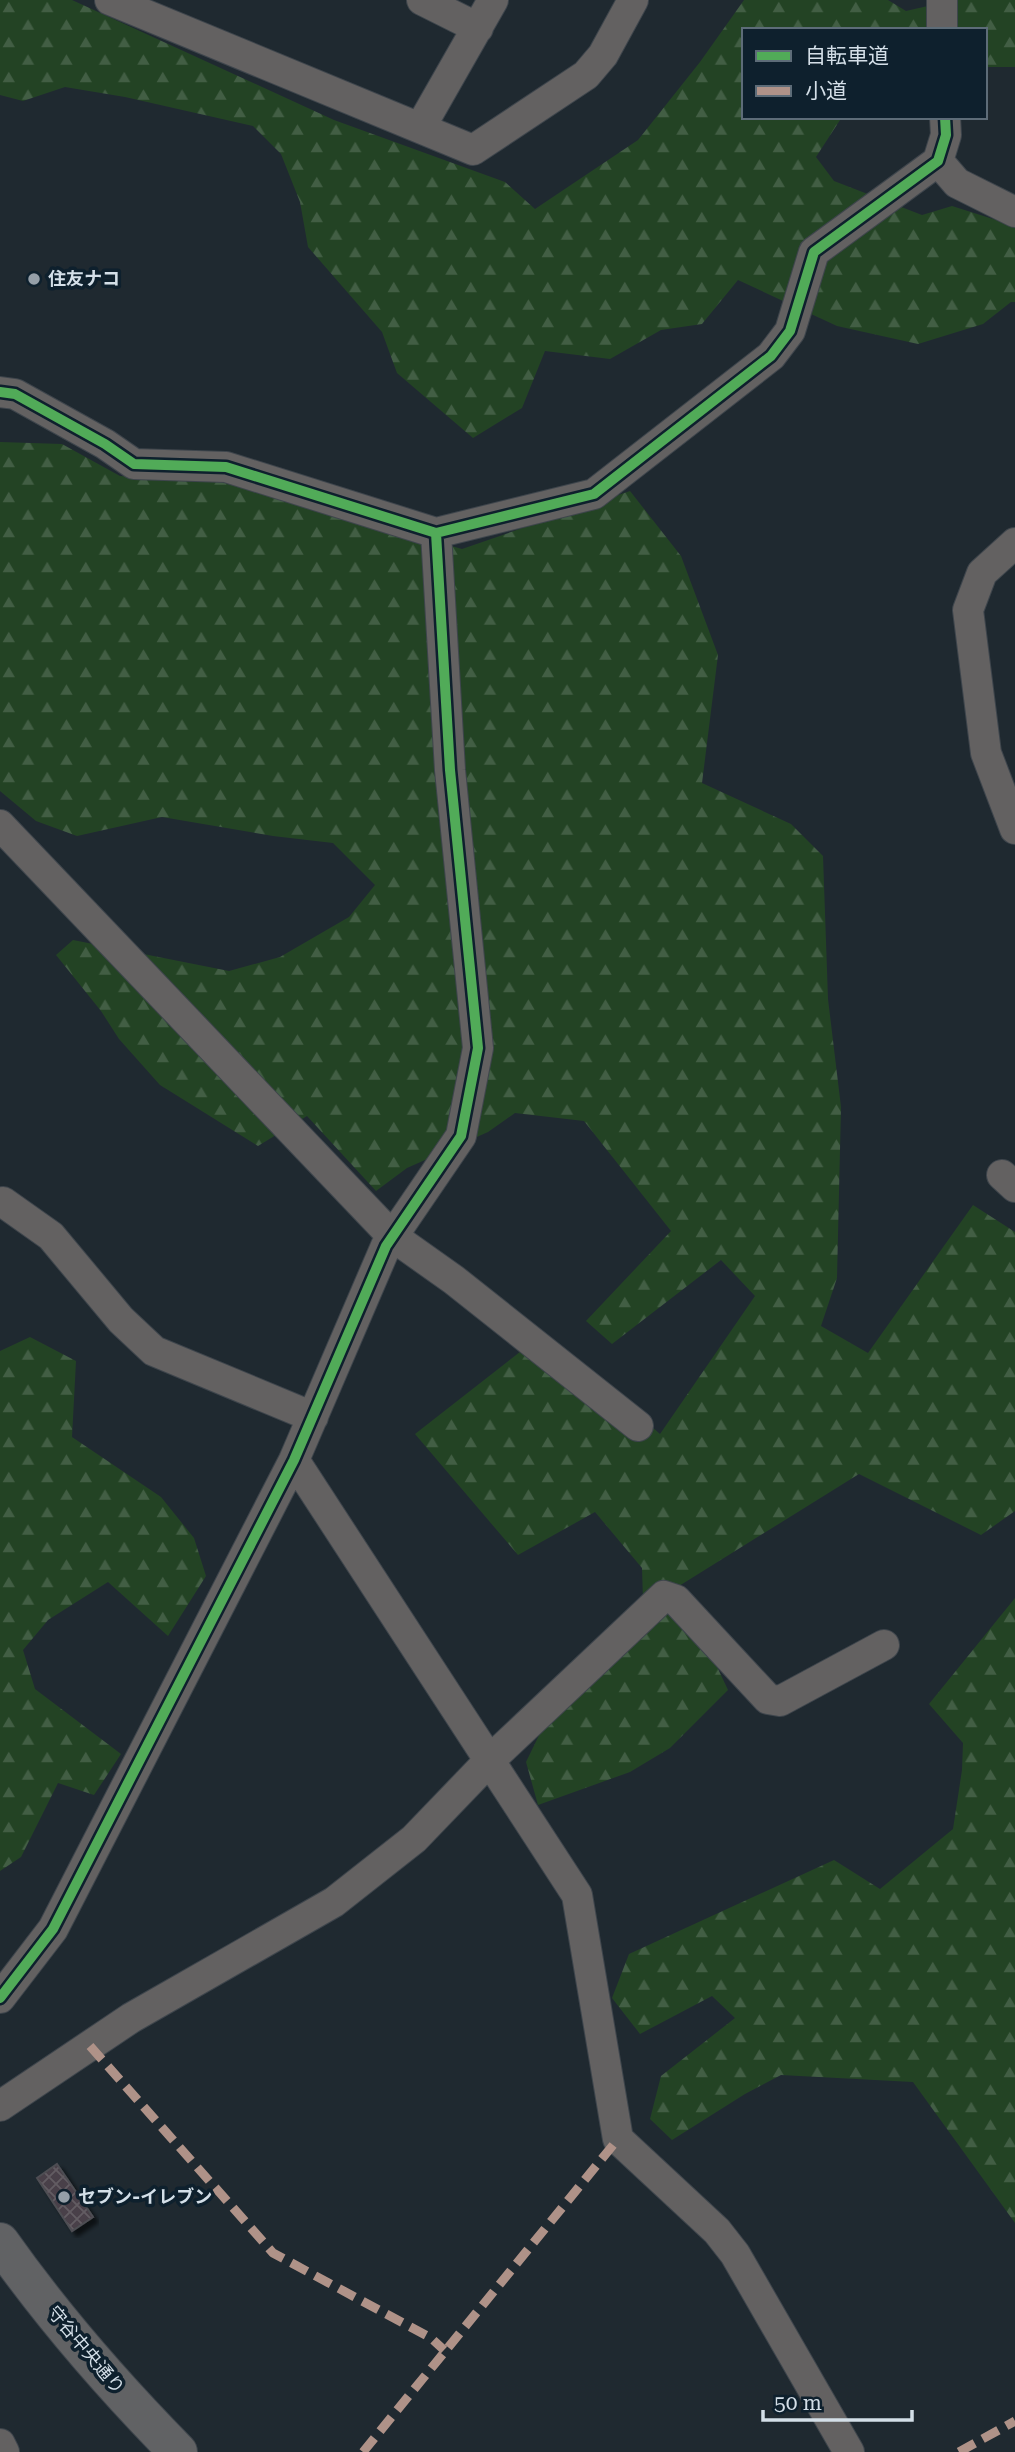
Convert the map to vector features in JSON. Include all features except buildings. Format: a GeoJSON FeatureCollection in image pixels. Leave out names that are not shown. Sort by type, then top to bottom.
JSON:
{"type":"FeatureCollection","features":[{"type":"Feature","properties":{"kind":"main road","name":"守谷中央通り"},"geometry":{"type":"LineString","coordinates":[[0,2242],[82,2348],[178,2452]]}},
{"type":"Feature","properties":{"kind":"street"},"geometry":{"type":"LineString","coordinates":[[110,0],[474,150],[586,75],[603,55],[633,0]]}},
{"type":"Feature","properties":{"kind":"street"},"geometry":{"type":"LineString","coordinates":[[422,0],[478,28]]}},
{"type":"Feature","properties":{"kind":"street"},"geometry":{"type":"LineString","coordinates":[[420,128],[493,0]]}},
{"type":"Feature","properties":{"kind":"street"},"geometry":{"type":"LineString","coordinates":[[942,0],[943,28]]}},
{"type":"Feature","properties":{"kind":"street"},"geometry":{"type":"LineString","coordinates":[[0,392],[15,394],[105,444],[134,464],[226,467],[436,533],[594,494],[771,356],[790,331],[814,252],[938,161],[946,135],[945,119]]}},
{"type":"Feature","properties":{"kind":"street"},"geometry":{"type":"LineString","coordinates":[[938,161],[957,183],[1015,212]]}},
{"type":"Feature","properties":{"kind":"street"},"geometry":{"type":"LineString","coordinates":[[0,1998],[53,1928],[294,1460],[386,1246],[461,1136],[478,1048],[450,771],[436,533]]}},
{"type":"Feature","properties":{"kind":"street"},"geometry":{"type":"LineString","coordinates":[[1015,543],[982,573],[968,610],[986,753],[1015,830]]}},
{"type":"Feature","properties":{"kind":"street"},"geometry":{"type":"LineString","coordinates":[[0,825],[392,1236],[454,1280],[638,1426]]}},
{"type":"Feature","properties":{"kind":"street"},"geometry":{"type":"LineString","coordinates":[[0,1203],[3,1202],[51,1236],[121,1320],[154,1351],[313,1417]]}},
{"type":"Feature","properties":{"kind":"street"},"geometry":{"type":"LineString","coordinates":[[294,1460],[577,1895],[618,2139],[717,2231],[735,2254],[849,2452]]}},
{"type":"Feature","properties":{"kind":"street"},"geometry":{"type":"LineString","coordinates":[[0,2106],[131,2018],[334,1902],[414,1839],[489,1760],[664,1596],[676,1600],[768,1699],[780,1702],[884,1645]]}},
{"type":"Feature","properties":{"kind":"street"},"geometry":{"type":"LineString","coordinates":[[0,2444],[4,2452]]}},
{"type":"Feature","properties":{"kind":"green space"},"geometry":{"type":"Polygon","coordinates":[[[0,0],[72,0],[334,120],[505,182],[535,209],[638,140],[700,62],[744,0],[888,0],[906,11],[954,0],[1015,0],[1015,67],[987,67],[987,28],[742,28],[742,119],[841,119],[816,157],[834,181],[922,215],[952,206],[1015,226],[1015,302],[1011,302],[983,324],[918,344],[837,326],[738,280],[702,324],[661,330],[610,359],[545,351],[522,408],[473,438],[397,373],[382,332],[308,247],[300,202],[281,154],[253,126],[125,97],[65,87],[23,101],[0,95],[0,0]]]}},
{"type":"Feature","properties":{"kind":"green space"},"geometry":{"type":"Polygon","coordinates":[[[0,442],[62,444],[120,476],[223,482],[462,549],[630,491],[681,556],[718,655],[702,783],[791,824],[823,856],[828,999],[841,1107],[837,1278],[821,1326],[868,1353],[973,1205],[1015,1232],[1015,1511],[981,1535],[859,1474],[679,1586],[728,1690],[670,1748],[630,1772],[538,1805],[526,1762],[547,1719],[643,1600],[642,1568],[595,1512],[518,1555],[415,1434],[534,1341],[562,1348],[660,1434],[755,1296],[721,1260],[612,1344],[586,1321],[671,1231],[584,1121],[515,1113],[488,1132],[407,1168],[376,1191],[307,1116],[258,1146],[160,1085],[119,1039],[101,1011],[56,955],[73,940],[229,971],[280,957],[349,917],[375,885],[333,843],[162,817],[77,836],[36,821],[0,791],[0,442]]]}},
{"type":"Feature","properties":{"kind":"green space"},"geometry":{"type":"Polygon","coordinates":[[[30,1337],[76,1361],[72,1437],[161,1497],[194,1538],[206,1576],[168,1636],[108,1582],[48,1620],[23,1650],[35,1689],[121,1754],[94,1795],[58,1783],[21,1857],[0,1871],[0,1351],[30,1337]]]}},
{"type":"Feature","properties":{"kind":"green space"},"geometry":{"type":"Polygon","coordinates":[[[1015,1598],[1015,2223],[913,2082],[781,2075],[745,2094],[672,2140],[650,2119],[661,2076],[735,2018],[712,1996],[640,2034],[612,1998],[629,1954],[834,1860],[880,1889],[953,1829],[962,1770],[963,1743],[929,1704],[1015,1598]]]}},
{"type":"Feature","properties":{"kind":"marked path"},"geometry":{"type":"LineString","coordinates":[[90,2046],[273,2253],[431,2338],[444,2350]]}},
{"type":"Feature","properties":{"kind":"marked path"},"geometry":{"type":"LineString","coordinates":[[363,2452],[618,2139]]}},
{"type":"Feature","properties":{"kind":"marked path"},"geometry":{"type":"LineString","coordinates":[[959,2452],[1015,2421]]}},
{"type":"Feature","properties":{"kind":"cycle path"},"geometry":{"type":"LineString","coordinates":[[0,392],[15,394],[105,444],[134,464],[226,467],[436,533],[594,494],[771,356],[790,331],[814,252],[938,161],[946,135],[945,119]]}},
{"type":"Feature","properties":{"kind":"cycle path"},"geometry":{"type":"LineString","coordinates":[[0,1998],[53,1929],[294,1460],[386,1246],[461,1136],[478,1048],[450,770],[436,533]]}},
{"type":"Feature","properties":{"kind":"place","name":"住友ナコ"},"geometry":{"type":"Point","coordinates":[34,279]}},
{"type":"Feature","properties":{"kind":"place","name":"セブン-イレブン"},"geometry":{"type":"Point","coordinates":[64,2197]}}]}
